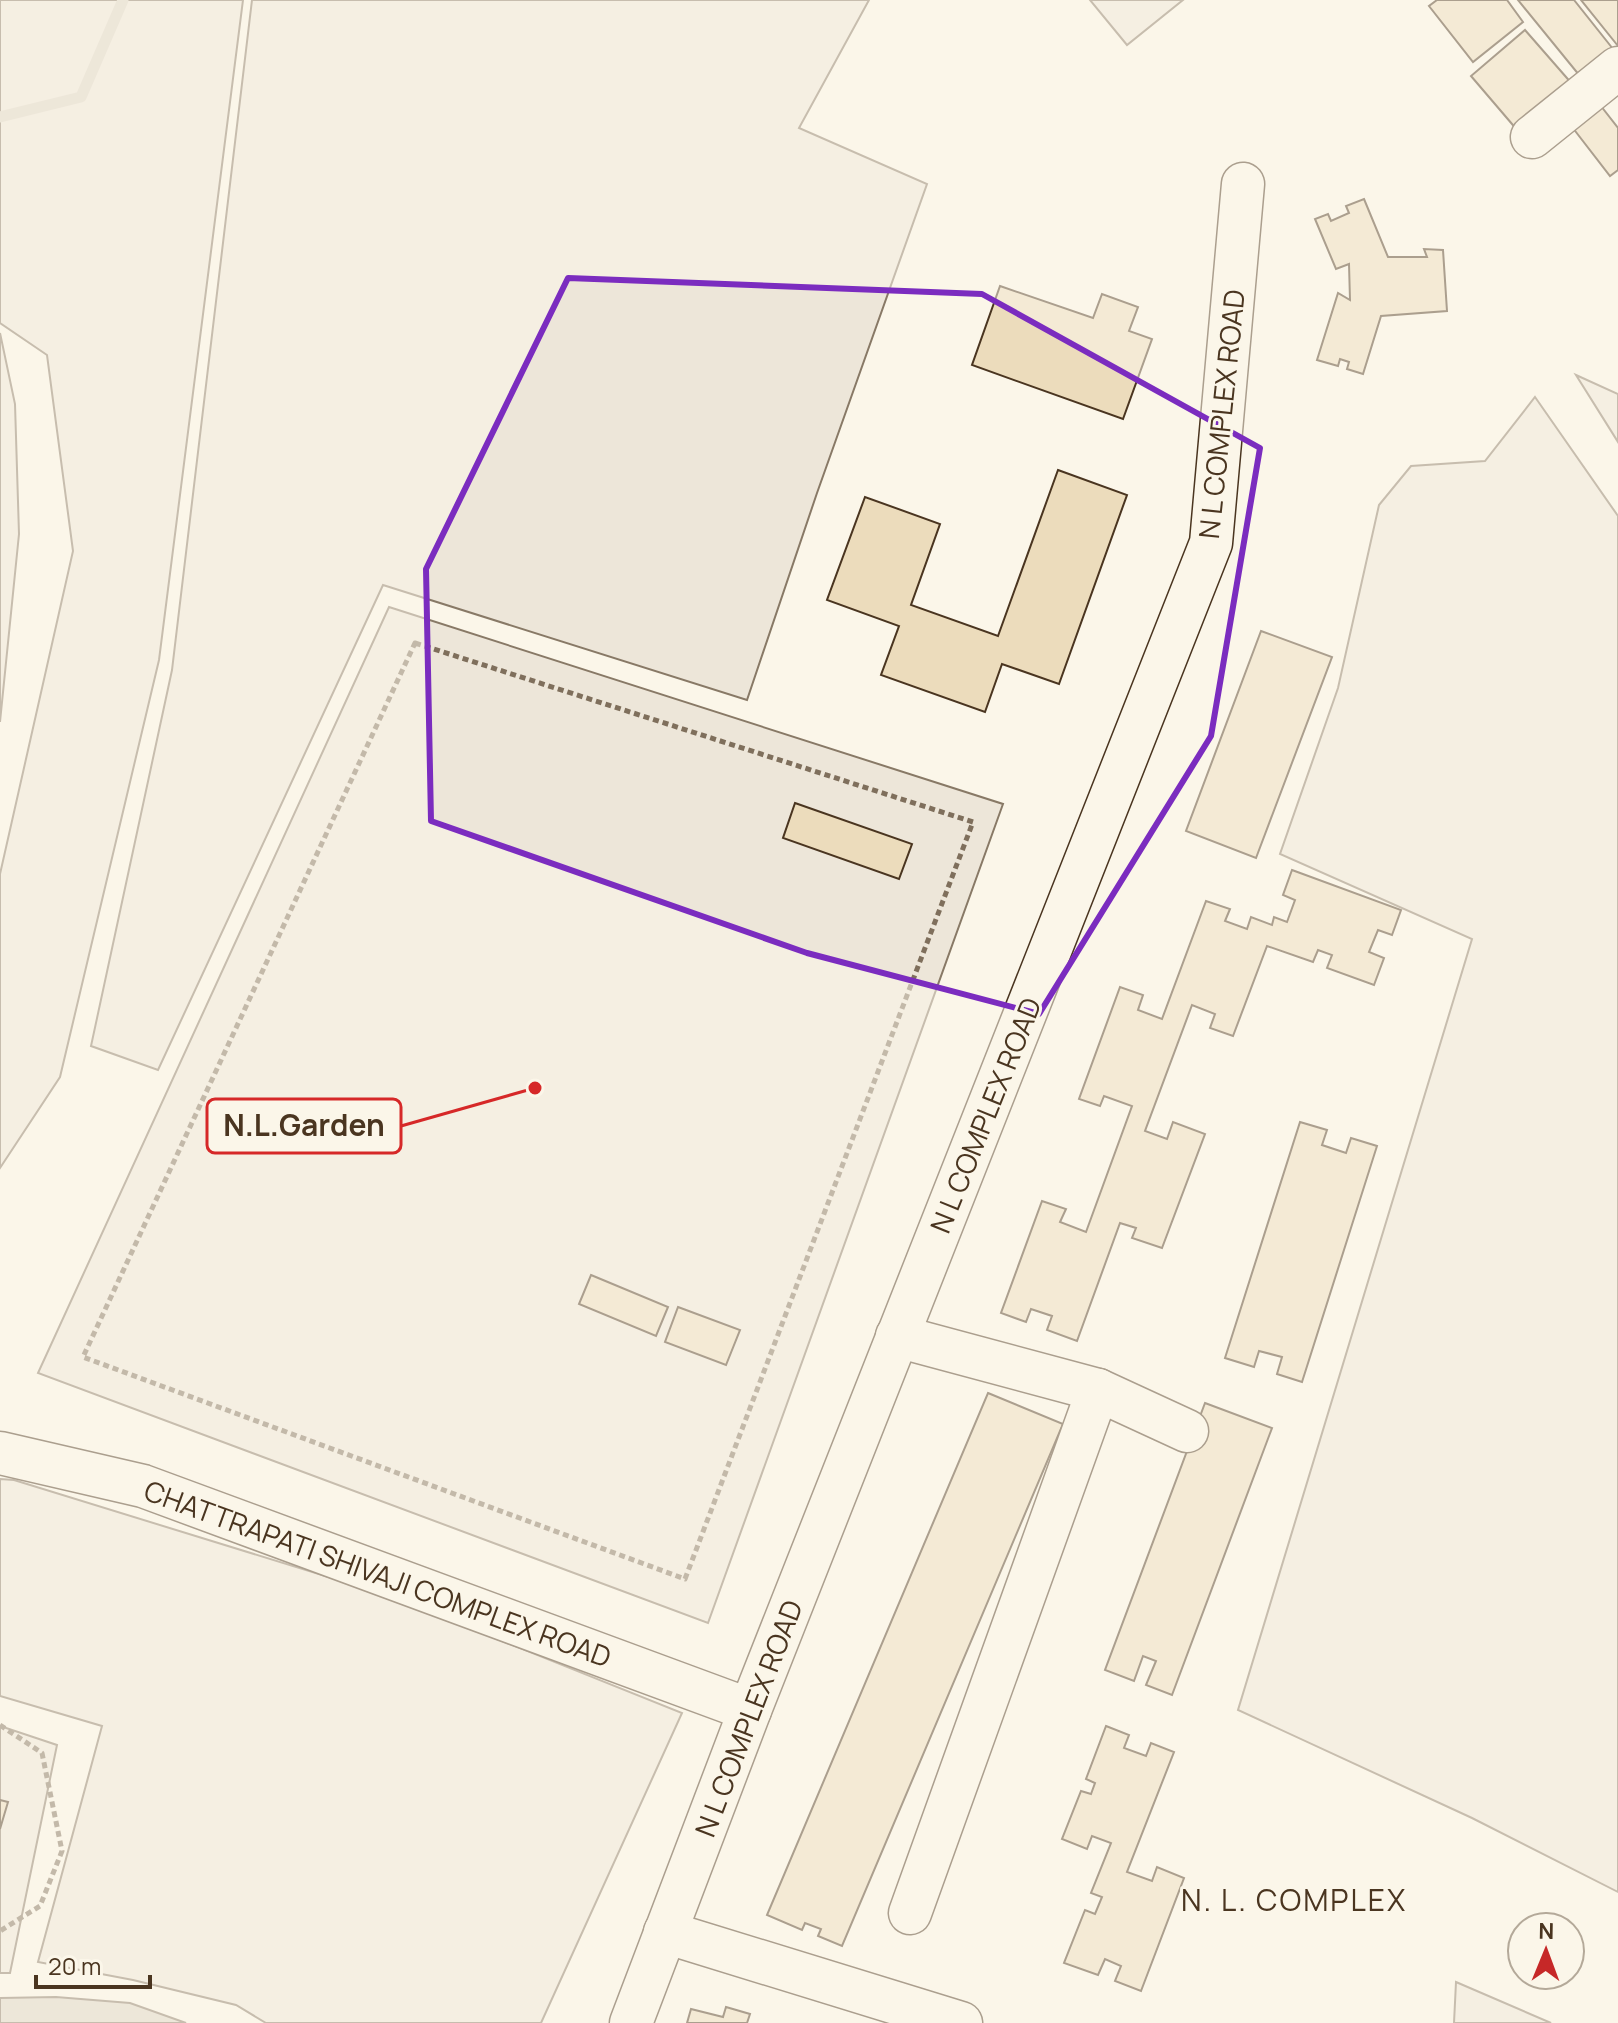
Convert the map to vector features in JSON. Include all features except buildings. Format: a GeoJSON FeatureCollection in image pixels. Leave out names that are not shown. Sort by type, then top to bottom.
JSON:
{"type":"FeatureCollection","features":[{"type":"Feature","properties":{"kind":"street"},"geometry":{"type":"LineString","coordinates":[[1532,137],[1618,68]]}},
{"type":"Feature","properties":{"kind":"street","name":"N L COMPLEX ROAD"},"geometry":{"type":"LineString","coordinates":[[631,2023],[750,1710],[1211,543],[1243,184]]}},
{"type":"Feature","properties":{"kind":"street"},"geometry":{"type":"LineString","coordinates":[[897,1336],[1098,1390],[1187,1431]]}},
{"type":"Feature","properties":{"kind":"street"},"geometry":{"type":"LineString","coordinates":[[910,1913],[1098,1390]]}},
{"type":"Feature","properties":{"kind":"street","name":"CHATTRAPATI SHIVAJI COMPLEX ROAD"},"geometry":{"type":"LineString","coordinates":[[0,1453],[143,1486],[750,1710]]}},
{"type":"Feature","properties":{"kind":"street"},"geometry":{"type":"LineString","coordinates":[[665,1932],[961,2023]]}},
{"type":"Feature","properties":{"kind":"path"},"geometry":{"type":"LineString","coordinates":[[415,643],[973,822],[685,1579],[83,1357],[415,643]]}},
{"type":"Feature","properties":{"kind":"path"},"geometry":{"type":"LineString","coordinates":[[0,1725],[42,1753],[62,1851],[40,1906],[0,1931]]}},
{"type":"Feature","properties":{"kind":"highlighted area"},"geometry":{"type":"Polygon","coordinates":[[[568,278],[982,294],[1260,448],[1211,736],[1039,1014],[807,953],[431,821],[426,569],[568,278]]]}},
{"type":"Feature","properties":{"kind":"shaded area"},"geometry":{"type":"Polygon","coordinates":[[[0,0],[243,0],[159,660],[60,1077],[0,1168],[0,874],[73,551],[47,355],[0,323],[0,0]]]}},
{"type":"Feature","properties":{"kind":"shaded area"},"geometry":{"type":"Polygon","coordinates":[[[252,0],[869,0],[799,128],[927,184],[747,700],[383,585],[158,1070],[91,1046],[172,670],[252,0]]]}},
{"type":"Feature","properties":{"kind":"shaded area"},"geometry":{"type":"Polygon","coordinates":[[[1090,0],[1183,0],[1127,45],[1090,0]]]}},
{"type":"Feature","properties":{"kind":"shaded area"},"geometry":{"type":"Polygon","coordinates":[[[0,333],[15,404],[19,534],[0,722],[0,333]]]}},
{"type":"Feature","properties":{"kind":"shaded area"},"geometry":{"type":"Polygon","coordinates":[[[1576,375],[1618,394],[1618,442],[1576,375]]]}},
{"type":"Feature","properties":{"kind":"shaded area"},"geometry":{"type":"Polygon","coordinates":[[[1535,397],[1618,516],[1618,1892],[1472,1818],[1238,1710],[1472,939],[1280,854],[1338,688],[1379,505],[1411,466],[1485,461],[1535,397]]]}},
{"type":"Feature","properties":{"kind":"shaded area"},"geometry":{"type":"Polygon","coordinates":[[[389,607],[1003,804],[708,1623],[38,1373],[389,607]]]}},
{"type":"Feature","properties":{"kind":"shaded area"},"geometry":{"type":"Polygon","coordinates":[[[0,1479],[14,1480],[390,1596],[682,1713],[541,2023],[266,2023],[236,2005],[133,1980],[38,1962],[102,1726],[0,1696],[0,1479]]]}},
{"type":"Feature","properties":{"kind":"shaded area"},"geometry":{"type":"Polygon","coordinates":[[[0,1726],[57,1745],[10,1973],[0,1973],[0,1726]]]}},
{"type":"Feature","properties":{"kind":"shaded area"},"geometry":{"type":"Polygon","coordinates":[[[1456,1982],[1551,2023],[1454,2023],[1456,1982]]]}},
{"type":"Feature","properties":{"kind":"shaded area"},"geometry":{"type":"Polygon","coordinates":[[[56,1997],[130,2003],[186,2023],[0,2023],[0,1998],[56,1997]]]}},
{"type":"Feature","properties":{"kind":"waterway"},"geometry":{"type":"LineString","coordinates":[[0,117],[81,97],[123,0]]}},
{"type":"Feature","properties":{"kind":"place","name":"N.L.Garden"},"geometry":{"type":"Point","coordinates":[535,1088]}},
{"type":"Feature","properties":{"kind":"district","name":"N. L. COMPLEX"},"geometry":{"type":"Point","coordinates":[1294,1899]}}]}
